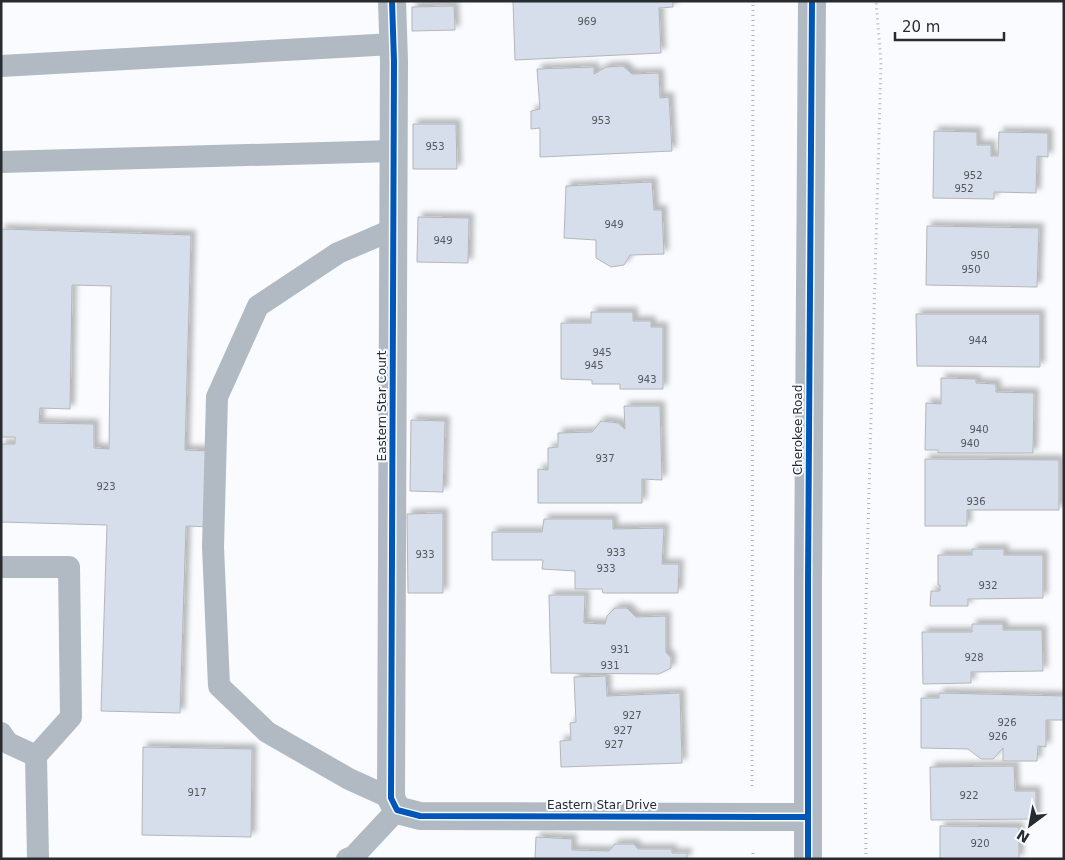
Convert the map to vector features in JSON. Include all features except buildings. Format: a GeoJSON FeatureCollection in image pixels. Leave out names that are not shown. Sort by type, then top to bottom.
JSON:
{"type":"FeatureCollection","features":[{"type":"Feature","properties":{"kind":"street","name":"Eastern Star Court"},"geometry":{"type":"LineString","coordinates":[[392,1],[394,151],[394,804]]}},
{"type":"Feature","properties":{"kind":"street","name":"Cherokee Road"},"geometry":{"type":"LineString","coordinates":[[808,859],[812,1]]}},
{"type":"Feature","properties":{"kind":"street","name":"Eastern Star Drive"},"geometry":{"type":"LineString","coordinates":[[394,804],[420,816],[808,817]]}},
{"type":"Feature","properties":{"kind":"lane"},"geometry":{"type":"LineString","coordinates":[[1,66],[393,44]]}},
{"type":"Feature","properties":{"kind":"lane"},"geometry":{"type":"LineString","coordinates":[[1,162],[394,151]]}},
{"type":"Feature","properties":{"kind":"lane"},"geometry":{"type":"LineString","coordinates":[[347,859],[354,856],[394,804],[267,732],[219,686],[213,547],[217,397],[258,306],[338,253],[394,229]]}},
{"type":"Feature","properties":{"kind":"lane"},"geometry":{"type":"LineString","coordinates":[[1,567],[69,567],[70,718],[36,756],[38,859]]}},
{"type":"Feature","properties":{"kind":"lane"},"geometry":{"type":"LineString","coordinates":[[1,734],[8,743],[36,756]]}},
{"type":"Feature","properties":{"kind":"path"},"geometry":{"type":"LineString","coordinates":[[753,1],[751,776],[756,817],[753,859]]}},
{"type":"Feature","properties":{"kind":"path"},"geometry":{"type":"LineString","coordinates":[[866,859],[864,672],[881,63],[876,1]]}},
{"type":"Feature","properties":{"kind":"cycle path"},"geometry":{"type":"LineString","coordinates":[[392,1],[394,61],[391,798],[397,810],[420,816],[808,817]]}},
{"type":"Feature","properties":{"kind":"cycle path"},"geometry":{"type":"LineString","coordinates":[[808,859],[812,1]]}}]}
